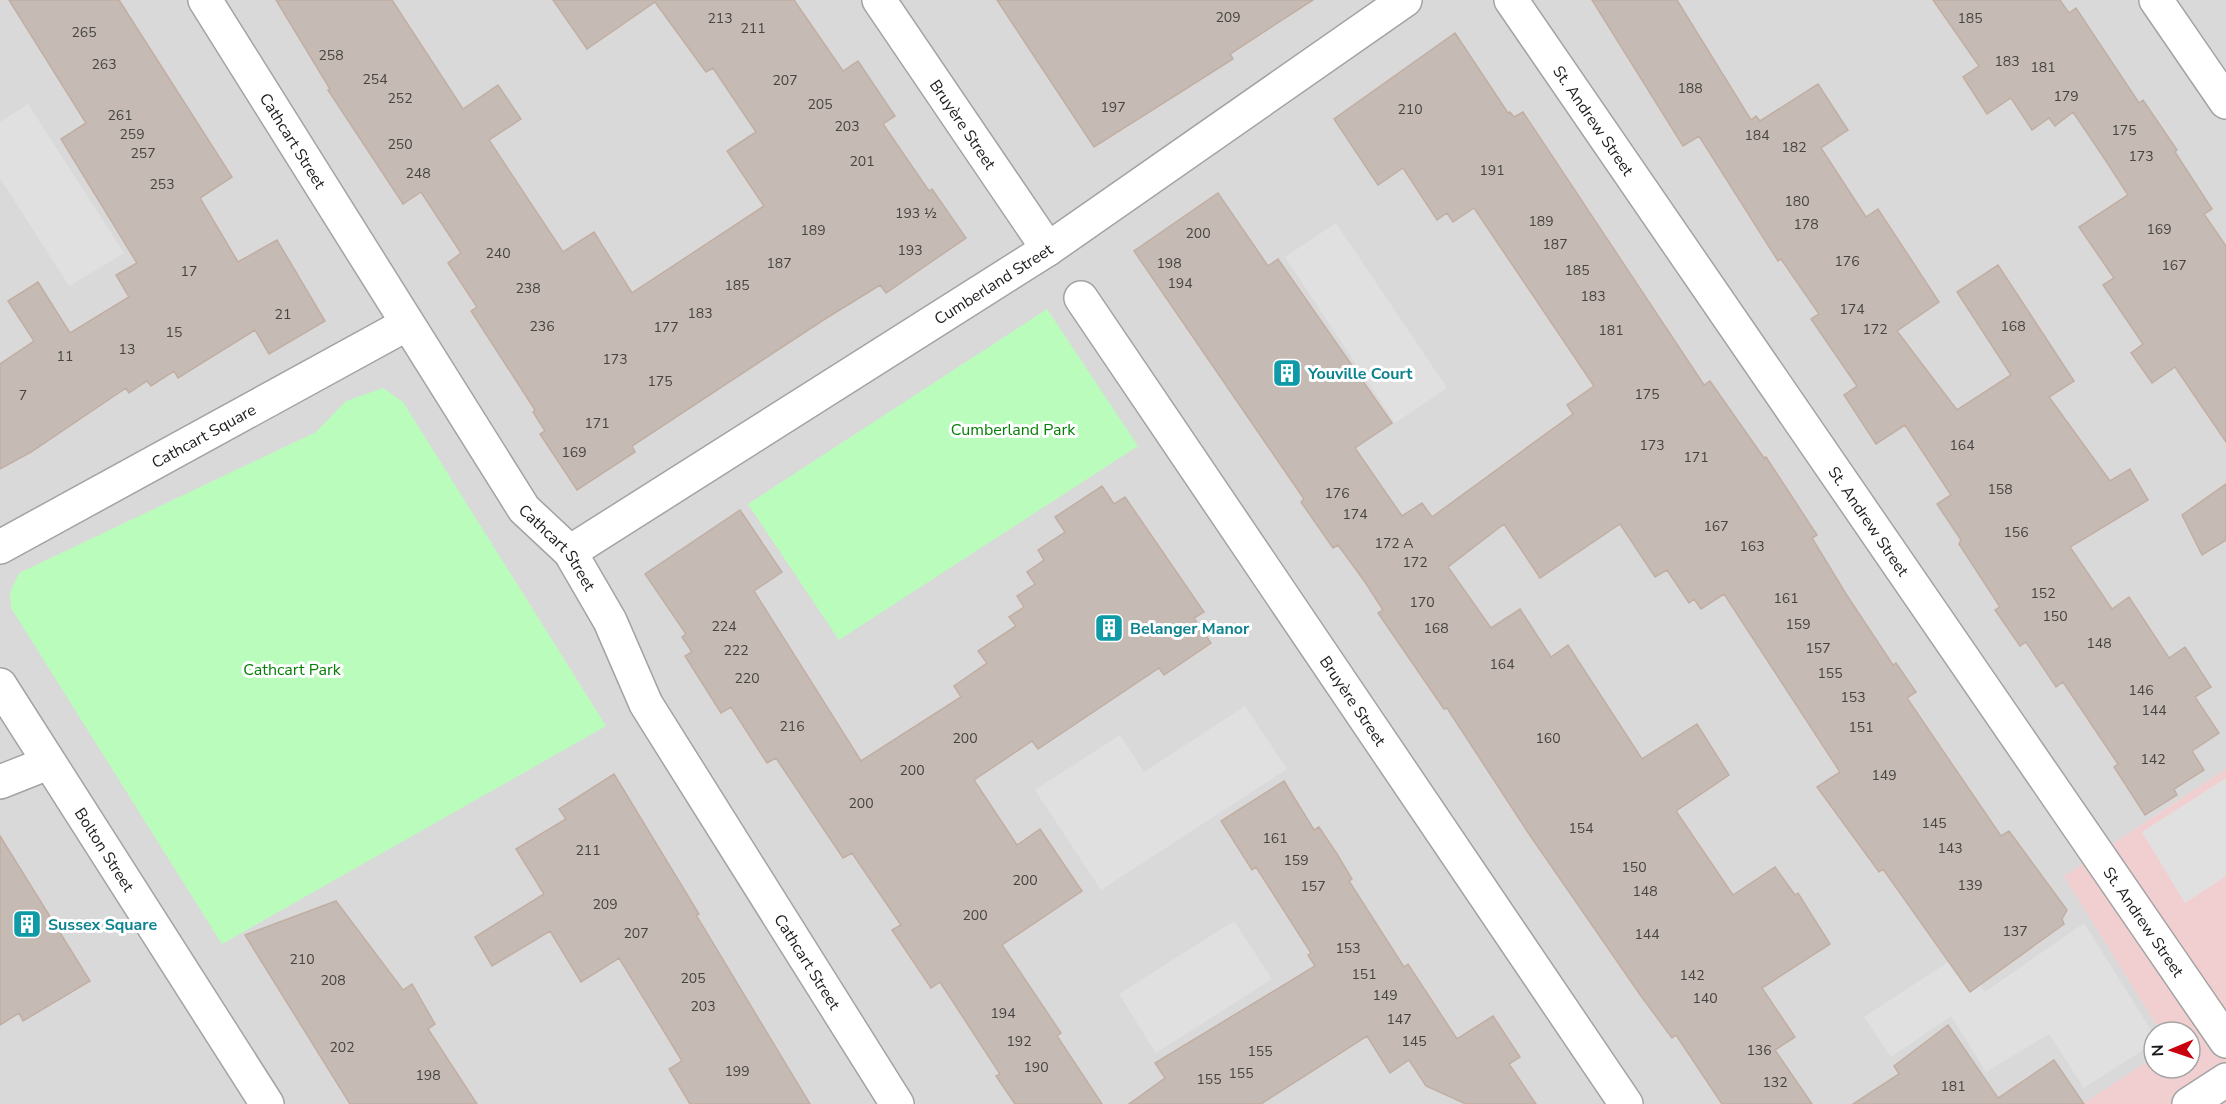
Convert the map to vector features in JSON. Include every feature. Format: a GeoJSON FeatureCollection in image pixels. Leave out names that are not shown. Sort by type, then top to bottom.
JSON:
{"type":"FeatureCollection","features":[{"type":"Feature","properties":{"kind":"street","name":"Cathcart Street"},"geometry":{"type":"LineString","coordinates":[[205,0],[524,509],[570,552],[610,621],[646,704],[897,1104]]}},
{"type":"Feature","properties":{"kind":"street","name":"Bruyère Street"},"geometry":{"type":"LineString","coordinates":[[879,0],[1048,249]]}},
{"type":"Feature","properties":{"kind":"street","name":"Cumberland Street"},"geometry":{"type":"LineString","coordinates":[[570,552],[1048,249],[1405,0]]}},
{"type":"Feature","properties":{"kind":"street","name":"St. Andrew Street"},"geometry":{"type":"LineString","coordinates":[[1511,0],[2226,1041]]}},
{"type":"Feature","properties":{"kind":"street"},"geometry":{"type":"LineString","coordinates":[[2156,0],[2226,102]]}},
{"type":"Feature","properties":{"kind":"street","name":"Bruyère Street"},"geometry":{"type":"LineString","coordinates":[[1082,298],[1626,1104]]}},
{"type":"Feature","properties":{"kind":"street","name":"Cathcart Square"},"geometry":{"type":"LineString","coordinates":[[0,547],[407,324]]}},
{"type":"Feature","properties":{"kind":"street","name":"Bolton Street"},"geometry":{"type":"LineString","coordinates":[[0,685],[267,1104]]}},
{"type":"Feature","properties":{"kind":"street"},"geometry":{"type":"LineString","coordinates":[[0,782],[48,763]]}},
{"type":"Feature","properties":{"kind":"street"},"geometry":{"type":"LineString","coordinates":[[2189,1104],[2226,1080]]}},
{"type":"Feature","properties":{"kind":"shaded area"},"geometry":{"type":"Polygon","coordinates":[[[0,0],[2226,0],[2226,769],[2064,876],[2154,1020],[2142,1020],[2142,1065],[2083,1104],[0,1104],[0,0]]]}},
{"type":"Feature","properties":{"kind":"shaded area"},"geometry":{"type":"Polygon","coordinates":[[[28,104],[124,253],[69,286],[0,178],[0,122],[28,104]]]}},
{"type":"Feature","properties":{"kind":"shaded area"},"geometry":{"type":"Polygon","coordinates":[[[1336,223],[1447,388],[1395,423],[1285,257],[1336,223]]]}},
{"type":"Feature","properties":{"kind":"shaded area"},"geometry":{"type":"Polygon","coordinates":[[[1245,706],[1287,769],[1101,890],[1035,790],[1120,735],[1144,772],[1245,706]]]}},
{"type":"Feature","properties":{"kind":"shaded area"},"geometry":{"type":"Polygon","coordinates":[[[2226,769],[2226,1104],[2083,1104],[2142,1065],[2142,1080],[2202,1080],[2202,1020],[2154,1020],[2064,876],[2226,769]]]}},
{"type":"Feature","properties":{"kind":"shaded area"},"geometry":{"type":"Polygon","coordinates":[[[2226,778],[2226,876],[2185,903],[2142,832],[2226,778]]]}},
{"type":"Feature","properties":{"kind":"shaded area"},"geometry":{"type":"Polygon","coordinates":[[[1234,921],[1272,979],[1156,1053],[1119,994],[1234,921]]]}},
{"type":"Feature","properties":{"kind":"shaded area"},"geometry":{"type":"Polygon","coordinates":[[[2084,923],[2145,1020],[2142,1020],[2142,1051],[2084,1088],[2049,1034],[1986,1072],[1951,1016],[1891,1057],[1864,1017],[1956,957],[1985,992],[2084,923]]]}},
{"type":"Feature","properties":{"kind":"green space","name":"Cumberland Park"},"geometry":{"type":"Polygon","coordinates":[[[1047,309],[1138,446],[839,640],[748,504],[1047,309]]]}},
{"type":"Feature","properties":{"kind":"green space","name":"Cathcart Park"},"geometry":{"type":"Polygon","coordinates":[[[383,388],[403,402],[606,726],[222,944],[11,608],[10,592],[19,573],[316,432],[346,401],[383,388]]]}},
{"type":"Feature","properties":{"kind":"building"},"geometry":{"type":"Polygon","coordinates":[[[9,0],[119,0],[232,177],[200,198],[238,262],[277,240],[325,321],[269,354],[255,330],[178,378],[174,371],[151,386],[147,381],[129,393],[126,388],[31,452],[0,469],[0,364],[34,341],[8,301],[38,282],[70,333],[129,297],[116,275],[137,263],[61,139],[86,123],[9,0]]]}},
{"type":"Feature","properties":{"kind":"building"},"geometry":{"type":"Polygon","coordinates":[[[276,0],[392,0],[463,109],[498,85],[521,119],[489,140],[563,252],[594,232],[632,293],[764,206],[727,151],[756,132],[713,68],[706,72],[655,2],[587,49],[553,0],[794,0],[843,71],[858,61],[895,116],[883,124],[929,191],[932,189],[966,238],[886,293],[880,285],[825,319],[632,446],[635,452],[577,490],[540,434],[545,431],[533,412],[535,410],[471,311],[477,307],[448,263],[461,253],[421,192],[403,204],[328,90],[330,89],[276,0]]]}},
{"type":"Feature","properties":{"kind":"building"},"geometry":{"type":"Polygon","coordinates":[[[997,0],[1313,0],[1230,54],[1233,59],[1094,147],[997,0]]]}},
{"type":"Feature","properties":{"kind":"building"},"geometry":{"type":"Polygon","coordinates":[[[1592,0],[1677,0],[1751,120],[1756,116],[1760,121],[1818,84],[1848,130],[1821,148],[1866,217],[1878,209],[1939,302],[1897,331],[1957,410],[2011,375],[1957,292],[1998,265],[2074,381],[2049,397],[2110,481],[2130,469],[2148,500],[2070,547],[2112,609],[2129,597],[2169,658],[2185,647],[2211,687],[2195,697],[2219,733],[2192,751],[2204,770],[2174,789],[2177,795],[2145,815],[2114,767],[2118,764],[2063,682],[2056,687],[2026,642],[2020,646],[1995,610],[2000,607],[1959,544],[1961,540],[1937,504],[1951,495],[1905,425],[1876,444],[1844,395],[1857,386],[1811,319],[1819,314],[1781,259],[1778,261],[1699,136],[1683,146],[1592,0]]]}},
{"type":"Feature","properties":{"kind":"building"},"geometry":{"type":"Polygon","coordinates":[[[1933,0],[2060,0],[2069,13],[2076,8],[2139,103],[2143,100],[2177,150],[2175,152],[2212,209],[2204,214],[2226,246],[2226,442],[2175,367],[2152,383],[2131,353],[2143,344],[2103,285],[2114,278],[2079,227],[2128,195],[2106,161],[2073,112],[2055,126],[2049,118],[2032,130],[2011,98],[1987,114],[1963,77],[1979,66],[1933,0]]]}},
{"type":"Feature","properties":{"kind":"building"},"geometry":{"type":"Polygon","coordinates":[[[1455,33],[1508,113],[1510,112],[1514,117],[1523,112],[1704,385],[1710,381],[1764,458],[1766,457],[1817,535],[1812,538],[1846,594],[1893,665],[1896,663],[1916,692],[1907,698],[2001,836],[2009,831],[2067,910],[2062,919],[2064,924],[1970,992],[1883,869],[1879,872],[1817,787],[1840,772],[1724,594],[1701,609],[1694,599],[1689,603],[1667,570],[1655,577],[1620,524],[1540,578],[1504,524],[1448,567],[1491,628],[1520,609],[1551,657],[1568,645],[1642,759],[1697,724],[1729,775],[1676,811],[1733,895],[1775,867],[1795,895],[1798,893],[1830,944],[1762,988],[1795,1037],[1775,1050],[1812,1104],[1722,1104],[1676,1035],[1672,1038],[1641,996],[1527,831],[1447,708],[1444,709],[1378,613],[1383,610],[1365,582],[1338,545],[1333,548],[1301,502],[1304,499],[1134,251],[1218,193],[1268,266],[1278,259],[1392,423],[1355,448],[1402,516],[1422,503],[1432,517],[1573,414],[1567,405],[1594,386],[1474,208],[1453,222],[1447,213],[1437,220],[1403,168],[1378,185],[1334,119],[1455,33]]]}},
{"type":"Feature","properties":{"kind":"building"},"geometry":{"type":"Polygon","coordinates":[[[2226,484],[2226,540],[2202,555],[2182,515],[2226,484]]]}},
{"type":"Feature","properties":{"kind":"building"},"geometry":{"type":"Polygon","coordinates":[[[1102,486],[1114,504],[1125,497],[1204,612],[1194,618],[1211,643],[1164,675],[1159,668],[1038,749],[1032,741],[974,780],[1017,845],[1040,829],[1082,891],[1002,945],[1061,1033],[1057,1036],[1102,1104],[1015,1104],[996,1076],[1000,1074],[940,982],[931,988],[892,930],[901,925],[852,853],[843,858],[776,758],[767,763],[731,707],[721,713],[685,656],[692,652],[682,637],[686,634],[645,574],[740,510],[782,572],[754,591],[861,761],[961,697],[954,686],[987,663],[978,651],[1016,626],[1009,617],[1024,607],[1017,596],[1035,584],[1027,572],[1044,560],[1038,550],[1065,532],[1055,517],[1102,486]]]}},
{"type":"Feature","properties":{"kind":"building"},"geometry":{"type":"Polygon","coordinates":[[[614,774],[810,1104],[690,1104],[669,1069],[682,1061],[619,958],[581,982],[550,931],[492,966],[475,937],[544,894],[516,849],[566,819],[559,809],[614,774]]]}},
{"type":"Feature","properties":{"kind":"building"},"geometry":{"type":"Polygon","coordinates":[[[1284,781],[1314,830],[1319,827],[1337,854],[1352,879],[1349,881],[1404,967],[1408,964],[1457,1039],[1493,1016],[1520,1057],[1509,1064],[1536,1104],[1466,1104],[1426,1086],[1409,1060],[1390,1073],[1367,1036],[1261,1104],[1129,1104],[1165,1078],[1155,1063],[1315,966],[1308,955],[1311,953],[1256,867],[1252,870],[1221,821],[1284,781]]]}},
{"type":"Feature","properties":{"kind":"building","name":"Sussex Square"},"geometry":{"type":"Polygon","coordinates":[[[0,836],[90,981],[23,1021],[19,1013],[0,1025],[0,836]]]}},
{"type":"Feature","properties":{"kind":"building"},"geometry":{"type":"Polygon","coordinates":[[[336,901],[403,990],[412,984],[435,1024],[428,1029],[477,1104],[350,1104],[245,935],[336,901]]]}},
{"type":"Feature","properties":{"kind":"building"},"geometry":{"type":"Polygon","coordinates":[[[1948,1025],[1998,1098],[2054,1060],[2084,1104],[1853,1104],[1899,1074],[1894,1066],[1948,1025]]]}},
{"type":"Feature","properties":{"kind":"place","name":"Youville Court"},"geometry":{"type":"Point","coordinates":[1287,373]}},
{"type":"Feature","properties":{"kind":"place","name":"Belanger Manor"},"geometry":{"type":"Point","coordinates":[1109,628]}},
{"type":"Feature","properties":{"kind":"place","name":"Sussex Square"},"geometry":{"type":"Point","coordinates":[27,924]}}]}
